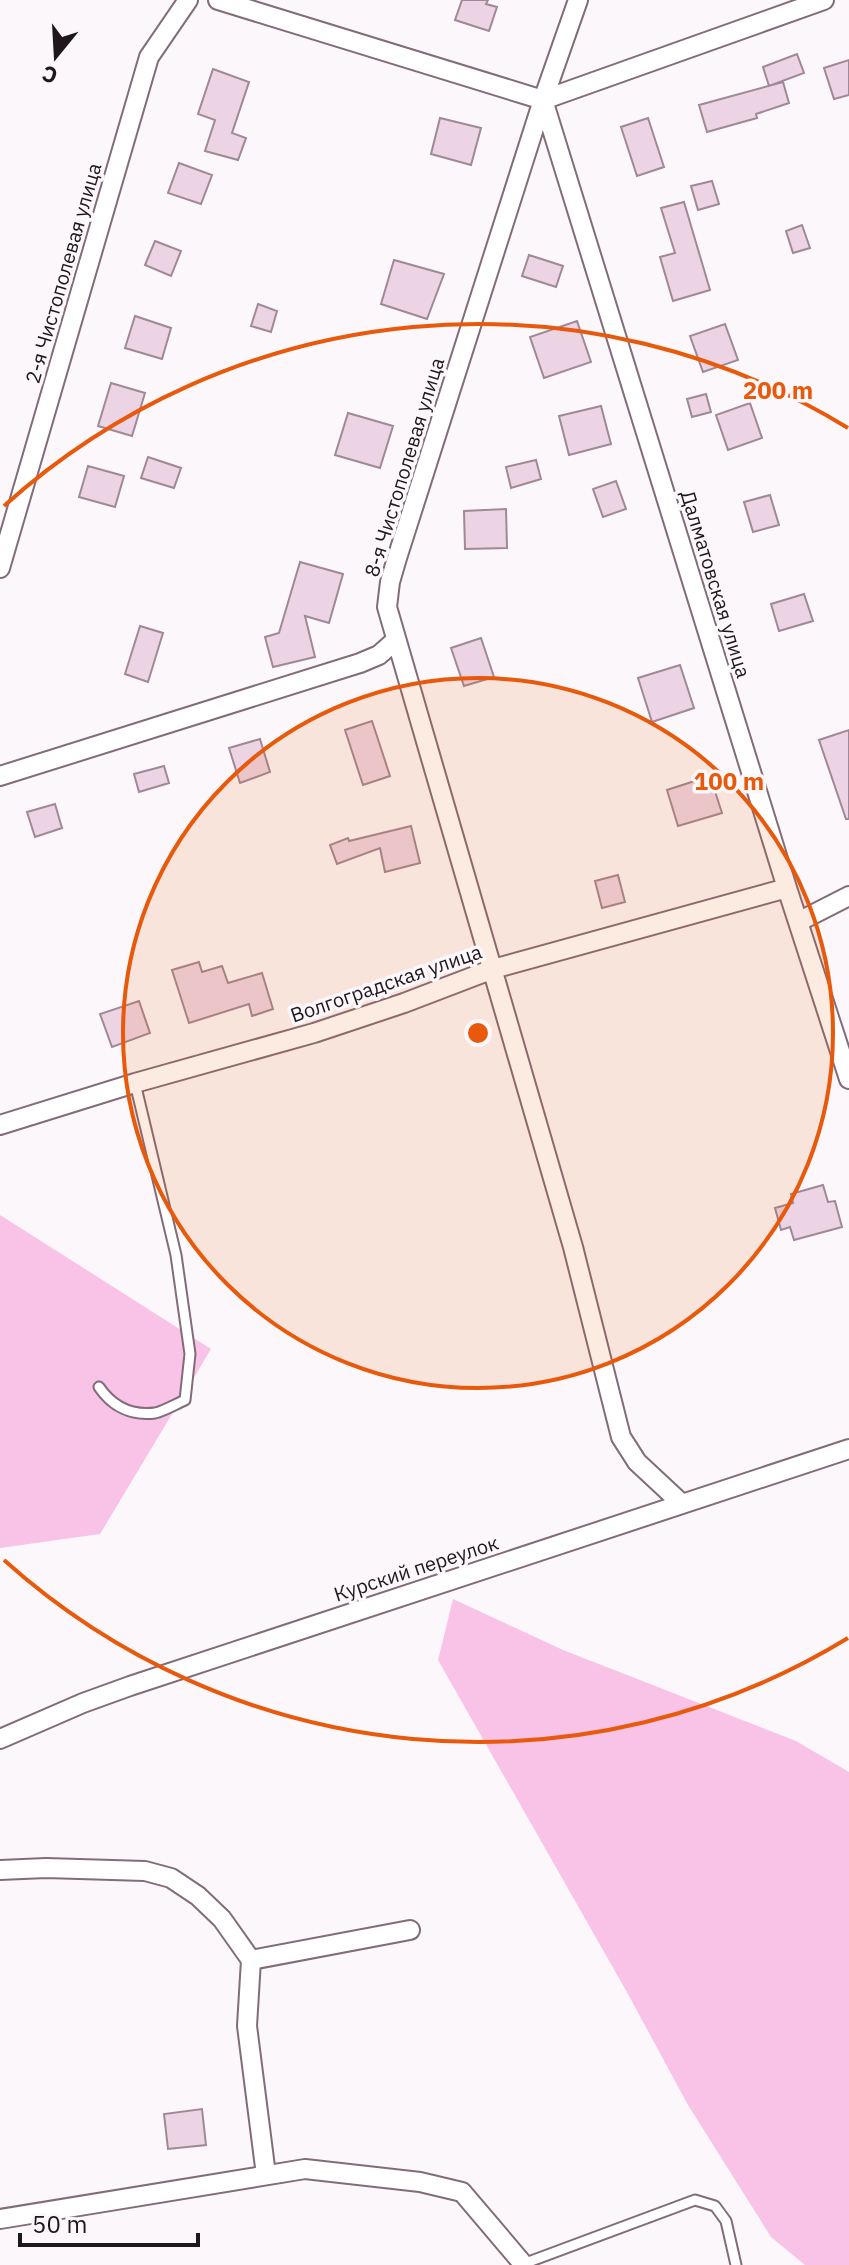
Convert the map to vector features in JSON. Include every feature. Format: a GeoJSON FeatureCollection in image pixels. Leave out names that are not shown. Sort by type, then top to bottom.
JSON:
{"type":"FeatureCollection","features":[{"type":"Feature","properties":{"kind":"street","name":"2-я Чистополевая улица"},"geometry":{"type":"LineString","coordinates":[[0,568],[149,57],[188,0]]}},
{"type":"Feature","properties":{"kind":"street"},"geometry":{"type":"LineString","coordinates":[[218,0],[543,100],[824,0]]}},
{"type":"Feature","properties":{"kind":"street","name":"8-я Чистополевая улица"},"geometry":{"type":"LineString","coordinates":[[578,0],[543,100],[390,582],[387,607],[573,1247],[621,1437],[637,1462],[681,1503]]}},
{"type":"Feature","properties":{"kind":"street","name":"Далматовская улица"},"geometry":{"type":"LineString","coordinates":[[543,100],[849,1079]]}},
{"type":"Feature","properties":{"kind":"street"},"geometry":{"type":"LineString","coordinates":[[0,776],[360,663],[379,655],[396,640]]}},
{"type":"Feature","properties":{"kind":"street","name":"Волгоградская улица"},"geometry":{"type":"LineString","coordinates":[[0,1125],[314,1033],[493,969],[787,888]]}},
{"type":"Feature","properties":{"kind":"street"},"geometry":{"type":"LineString","coordinates":[[798,922],[849,896]]}},
{"type":"Feature","properties":{"kind":"street","name":"Курский переулок"},"geometry":{"type":"LineString","coordinates":[[0,1739],[118,1690],[849,1449]]}},
{"type":"Feature","properties":{"kind":"street"},"geometry":{"type":"LineString","coordinates":[[0,1870],[105,1868],[145,1871],[171,1878],[198,1896],[222,1919],[251,1960],[247,2026],[266,2175]]}},
{"type":"Feature","properties":{"kind":"street"},"geometry":{"type":"LineString","coordinates":[[251,1960],[410,1930]]}},
{"type":"Feature","properties":{"kind":"street"},"geometry":{"type":"LineString","coordinates":[[0,2219],[305,2169],[420,2182],[462,2192],[524,2264]]}},
{"type":"Feature","properties":{"kind":"lane"},"geometry":{"type":"LineString","coordinates":[[99,1387],[108,1401],[127,1412],[155,1413],[185,1400],[190,1354],[176,1255],[135,1083]]}},
{"type":"Feature","properties":{"kind":"lane"},"geometry":{"type":"LineString","coordinates":[[524,2264],[695,2200],[715,2206],[726,2221],[736,2265]]}},
{"type":"Feature","properties":{"kind":"shaded area"},"geometry":{"type":"Polygon","coordinates":[[[0,1215],[211,1349],[100,1534],[0,1548],[0,1215]]]}},
{"type":"Feature","properties":{"kind":"shaded area"},"geometry":{"type":"Polygon","coordinates":[[[453,1599],[563,1650],[796,1741],[849,1772],[849,2265],[805,2265],[771,2237],[688,2105],[438,1660],[453,1599]]]}},
{"type":"Feature","properties":{"kind":"building"},"geometry":{"type":"Polygon","coordinates":[[[462,0],[488,0],[486,4],[497,7],[489,31],[455,20],[462,0]]]}},
{"type":"Feature","properties":{"kind":"building"},"geometry":{"type":"Polygon","coordinates":[[[797,54],[804,73],[769,86],[763,67],[797,54]]]}},
{"type":"Feature","properties":{"kind":"building"},"geometry":{"type":"Polygon","coordinates":[[[849,60],[849,95],[834,99],[824,68],[849,60]]]}},
{"type":"Feature","properties":{"kind":"building"},"geometry":{"type":"Polygon","coordinates":[[[213,69],[249,82],[232,133],[246,138],[238,160],[205,151],[215,120],[198,114],[213,69]]]}},
{"type":"Feature","properties":{"kind":"building"},"geometry":{"type":"Polygon","coordinates":[[[783,82],[789,103],[756,114],[757,118],[707,132],[699,105],[783,82]]]}},
{"type":"Feature","properties":{"kind":"building"},"geometry":{"type":"Polygon","coordinates":[[[440,118],[481,128],[471,165],[431,154],[440,118]]]}},
{"type":"Feature","properties":{"kind":"building"},"geometry":{"type":"Polygon","coordinates":[[[648,118],[664,167],[637,176],[621,127],[648,118]]]}},
{"type":"Feature","properties":{"kind":"building"},"geometry":{"type":"Polygon","coordinates":[[[179,163],[212,175],[201,204],[168,193],[179,163]]]}},
{"type":"Feature","properties":{"kind":"building"},"geometry":{"type":"Polygon","coordinates":[[[712,181],[719,204],[698,210],[691,186],[712,181]]]}},
{"type":"Feature","properties":{"kind":"building"},"geometry":{"type":"Polygon","coordinates":[[[684,202],[710,290],[673,301],[660,257],[675,253],[661,208],[684,202]]]}},
{"type":"Feature","properties":{"kind":"building"},"geometry":{"type":"Polygon","coordinates":[[[802,225],[810,248],[793,253],[786,231],[802,225]]]}},
{"type":"Feature","properties":{"kind":"building"},"geometry":{"type":"Polygon","coordinates":[[[155,241],[181,251],[171,276],[145,265],[155,241]]]}},
{"type":"Feature","properties":{"kind":"building"},"geometry":{"type":"Polygon","coordinates":[[[529,255],[563,266],[556,287],[522,276],[529,255]]]}},
{"type":"Feature","properties":{"kind":"building"},"geometry":{"type":"Polygon","coordinates":[[[394,260],[444,274],[427,319],[381,304],[394,260]]]}},
{"type":"Feature","properties":{"kind":"building"},"geometry":{"type":"Polygon","coordinates":[[[258,304],[277,311],[271,332],[251,326],[258,304]]]}},
{"type":"Feature","properties":{"kind":"building"},"geometry":{"type":"Polygon","coordinates":[[[135,316],[171,328],[162,359],[125,348],[135,316]]]}},
{"type":"Feature","properties":{"kind":"building"},"geometry":{"type":"Polygon","coordinates":[[[577,321],[591,362],[544,378],[530,337],[577,321]]]}},
{"type":"Feature","properties":{"kind":"building"},"geometry":{"type":"Polygon","coordinates":[[[725,324],[738,360],[703,372],[690,336],[725,324]]]}},
{"type":"Feature","properties":{"kind":"building"},"geometry":{"type":"Polygon","coordinates":[[[111,383],[145,393],[132,436],[98,426],[111,383]]]}},
{"type":"Feature","properties":{"kind":"building"},"geometry":{"type":"Polygon","coordinates":[[[706,394],[711,412],[692,417],[687,399],[706,394]]]}},
{"type":"Feature","properties":{"kind":"building"},"geometry":{"type":"Polygon","coordinates":[[[750,403],[762,438],[728,450],[716,415],[750,403]]]}},
{"type":"Feature","properties":{"kind":"building"},"geometry":{"type":"Polygon","coordinates":[[[601,406],[611,444],[569,455],[559,416],[601,406]]]}},
{"type":"Feature","properties":{"kind":"building"},"geometry":{"type":"Polygon","coordinates":[[[348,413],[393,426],[380,468],[335,455],[348,413]]]}},
{"type":"Feature","properties":{"kind":"building"},"geometry":{"type":"Polygon","coordinates":[[[148,457],[181,468],[174,488],[141,478],[148,457]]]}},
{"type":"Feature","properties":{"kind":"building"},"geometry":{"type":"Polygon","coordinates":[[[536,460],[541,479],[511,488],[506,467],[536,460]]]}},
{"type":"Feature","properties":{"kind":"building"},"geometry":{"type":"Polygon","coordinates":[[[88,466],[124,476],[115,507],[79,497],[88,466]]]}},
{"type":"Feature","properties":{"kind":"building"},"geometry":{"type":"Polygon","coordinates":[[[616,481],[626,509],[603,517],[593,489],[616,481]]]}},
{"type":"Feature","properties":{"kind":"building"},"geometry":{"type":"Polygon","coordinates":[[[770,495],[779,525],[753,532],[744,502],[770,495]]]}},
{"type":"Feature","properties":{"kind":"building"},"geometry":{"type":"Polygon","coordinates":[[[506,509],[507,548],[465,549],[464,511],[506,509]]]}},
{"type":"Feature","properties":{"kind":"building"},"geometry":{"type":"Polygon","coordinates":[[[300,562],[343,574],[329,623],[305,616],[315,657],[273,667],[265,637],[279,633],[300,562]]]}},
{"type":"Feature","properties":{"kind":"building"},"geometry":{"type":"Polygon","coordinates":[[[804,594],[813,621],[779,631],[771,604],[804,594]]]}},
{"type":"Feature","properties":{"kind":"building"},"geometry":{"type":"Polygon","coordinates":[[[140,626],[163,633],[148,682],[125,674],[140,626]]]}},
{"type":"Feature","properties":{"kind":"building"},"geometry":{"type":"Polygon","coordinates":[[[481,638],[494,677],[464,686],[451,648],[481,638]]]}},
{"type":"Feature","properties":{"kind":"building"},"geometry":{"type":"Polygon","coordinates":[[[680,665],[694,708],[652,722],[638,678],[680,665]]]}},
{"type":"Feature","properties":{"kind":"building"},"geometry":{"type":"Polygon","coordinates":[[[372,721],[390,776],[363,785],[345,730],[372,721]]]}},
{"type":"Feature","properties":{"kind":"building"},"geometry":{"type":"Polygon","coordinates":[[[849,730],[849,819],[846,819],[819,740],[849,730]]]}},
{"type":"Feature","properties":{"kind":"building"},"geometry":{"type":"Polygon","coordinates":[[[260,739],[270,772],[240,783],[229,748],[260,739]]]}},
{"type":"Feature","properties":{"kind":"building"},"geometry":{"type":"Polygon","coordinates":[[[164,766],[169,783],[139,792],[134,774],[164,766]]]}},
{"type":"Feature","properties":{"kind":"building"},"geometry":{"type":"Polygon","coordinates":[[[710,776],[722,813],[678,826],[667,790],[710,776]]]}},
{"type":"Feature","properties":{"kind":"building"},"geometry":{"type":"Polygon","coordinates":[[[55,804],[62,828],[35,837],[27,812],[55,804]]]}},
{"type":"Feature","properties":{"kind":"building"},"geometry":{"type":"Polygon","coordinates":[[[411,826],[420,863],[385,872],[380,848],[337,864],[330,845],[348,838],[349,841],[411,826]]]}},
{"type":"Feature","properties":{"kind":"building"},"geometry":{"type":"Polygon","coordinates":[[[618,875],[625,902],[602,908],[595,881],[618,875]]]}},
{"type":"Feature","properties":{"kind":"building"},"geometry":{"type":"Polygon","coordinates":[[[199,962],[202,972],[222,966],[228,983],[262,973],[273,1009],[252,1016],[249,1004],[189,1023],[172,970],[199,962]]]}},
{"type":"Feature","properties":{"kind":"building"},"geometry":{"type":"Polygon","coordinates":[[[139,1001],[150,1033],[112,1047],[100,1014],[139,1001]]]}},
{"type":"Feature","properties":{"kind":"building"},"geometry":{"type":"Polygon","coordinates":[[[823,1185],[828,1202],[835,1201],[842,1227],[794,1240],[790,1227],[781,1230],[775,1208],[793,1203],[791,1194],[823,1185]]]}},
{"type":"Feature","properties":{"kind":"building"},"geometry":{"type":"Polygon","coordinates":[[[202,2109],[206,2145],[168,2149],[164,2114],[202,2109]]]}}]}
